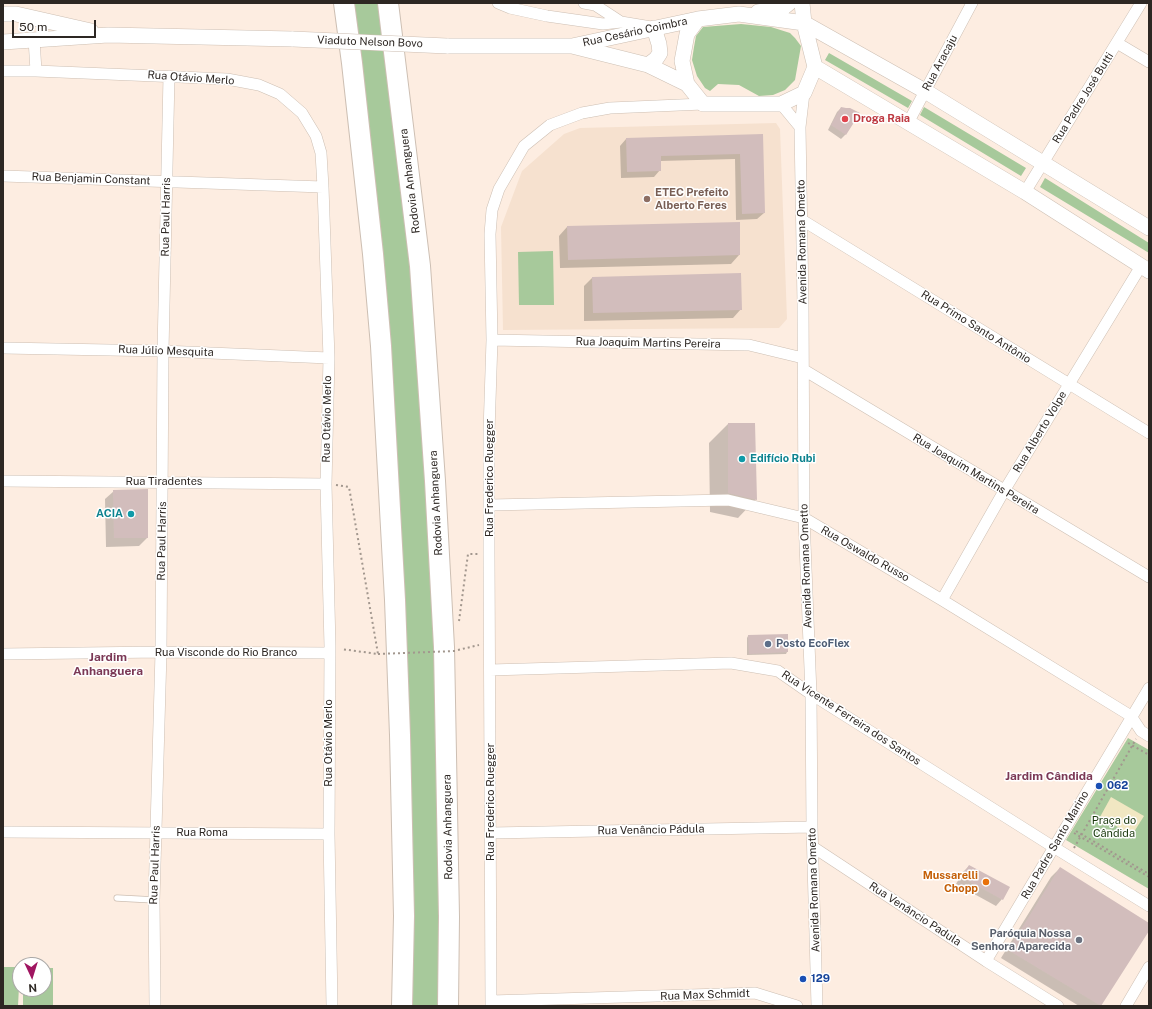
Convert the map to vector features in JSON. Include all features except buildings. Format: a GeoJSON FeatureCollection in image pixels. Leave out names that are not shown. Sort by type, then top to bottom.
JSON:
{"type":"FeatureCollection","features":[{"type":"Feature","properties":{"kind":"highway"},"geometry":{"type":"LineString","coordinates":[[344,3],[356,95],[381,346],[396,600],[404,916],[402,1006]]}},
{"type":"Feature","properties":{"kind":"highway","name":"Rodovia Anhanguera"},"geometry":{"type":"LineString","coordinates":[[388,3],[420,266],[435,481],[444,671],[449,917],[448,1006]]}},
{"type":"Feature","properties":{"kind":"highway"},"geometry":{"type":"LineString","coordinates":[[398,1006],[404,916]]}},
{"type":"Feature","properties":{"kind":"street"},"geometry":{"type":"LineString","coordinates":[[498,3],[510,8],[547,16],[603,24],[622,22],[654,28],[660,53],[656,59],[648,65]]}},
{"type":"Feature","properties":{"kind":"street"},"geometry":{"type":"LineString","coordinates":[[687,84],[682,61],[687,34],[698,19],[783,8],[789,3]]}},
{"type":"Feature","properties":{"kind":"street"},"geometry":{"type":"LineString","coordinates":[[572,46],[648,65],[687,84],[703,104],[781,104],[804,93],[815,67],[804,23],[802,3]]}},
{"type":"Feature","properties":{"kind":"street","name":"Rua Aracaju"},"geometry":{"type":"LineString","coordinates":[[908,123],[972,3]]}},
{"type":"Feature","properties":{"kind":"street","name":"Rua Padre José Butti"},"geometry":{"type":"LineString","coordinates":[[1025,192],[1141,3]]}},
{"type":"Feature","properties":{"kind":"street"},"geometry":{"type":"LineString","coordinates":[[592,4],[622,22]]}},
{"type":"Feature","properties":{"kind":"street"},"geometry":{"type":"LineString","coordinates":[[3,14],[16,14],[108,35]]}},
{"type":"Feature","properties":{"kind":"street"},"geometry":{"type":"LineString","coordinates":[[738,14],[804,23],[925,91],[1149,228]]}},
{"type":"Feature","properties":{"kind":"street","name":"Rua Cesário Coimbra"},"geometry":{"type":"LineString","coordinates":[[572,46],[698,19]]}},
{"type":"Feature","properties":{"kind":"street"},"geometry":{"type":"LineString","coordinates":[[3,42],[108,35]]}},
{"type":"Feature","properties":{"kind":"street","name":"Viaduto Nelson Bovo"},"geometry":{"type":"LineString","coordinates":[[108,35],[293,39],[447,46],[572,46]]}},
{"type":"Feature","properties":{"kind":"street"},"geometry":{"type":"LineString","coordinates":[[34,39],[36,71]]}},
{"type":"Feature","properties":{"kind":"street"},"geometry":{"type":"LineString","coordinates":[[1117,43],[1149,62]]}},
{"type":"Feature","properties":{"kind":"street"},"geometry":{"type":"LineString","coordinates":[[815,67],[1025,192],[1145,268]]}},
{"type":"Feature","properties":{"kind":"street","name":"Rua Otávio Merlo"},"geometry":{"type":"LineString","coordinates":[[3,72],[36,71],[169,76],[227,79],[259,85],[280,94],[302,113],[316,136],[321,153],[323,187],[329,358],[326,484],[332,1006]]}},
{"type":"Feature","properties":{"kind":"street","name":"Rua Paul Harris"},"geometry":{"type":"LineString","coordinates":[[155,1006],[154,900],[161,652],[163,350],[169,76]]}},
{"type":"Feature","properties":{"kind":"street","name":"Avenida Romana Ometto"},"geometry":{"type":"LineString","coordinates":[[804,93],[800,127],[804,304],[804,518],[811,694],[812,826],[817,1006]]}},
{"type":"Feature","properties":{"kind":"street","name":"Rua Frederico Ruegger"},"geometry":{"type":"LineString","coordinates":[[491,1004],[489,432],[492,340],[490,234],[492,210],[499,189],[524,146],[550,125],[582,113],[610,108],[703,104]]}},
{"type":"Feature","properties":{"kind":"street"},"geometry":{"type":"LineString","coordinates":[[781,104],[800,127]]}},
{"type":"Feature","properties":{"kind":"street","name":"Rua Benjamin Constant"},"geometry":{"type":"LineString","coordinates":[[3,176],[323,187]]}},
{"type":"Feature","properties":{"kind":"street","name":"Rua Primo Santo Antônio"},"geometry":{"type":"LineString","coordinates":[[802,220],[1149,433]]}},
{"type":"Feature","properties":{"kind":"street","name":"Rua Alberto Volpe"},"geometry":{"type":"LineString","coordinates":[[942,600],[1004,491],[1068,384],[1145,268]]}},
{"type":"Feature","properties":{"kind":"street","name":"Rua Joaquim Martins Pereira"},"geometry":{"type":"LineString","coordinates":[[492,340],[749,344],[803,358]]}},
{"type":"Feature","properties":{"kind":"street","name":"Rua Júlio Mesquita"},"geometry":{"type":"LineString","coordinates":[[3,348],[163,350],[329,358]]}},
{"type":"Feature","properties":{"kind":"street","name":"Rua Joaquim Martins Pereira"},"geometry":{"type":"LineString","coordinates":[[804,370],[1004,491],[1149,576]]}},
{"type":"Feature","properties":{"kind":"street","name":"Rua Tiradentes"},"geometry":{"type":"LineString","coordinates":[[3,481],[326,484]]}},
{"type":"Feature","properties":{"kind":"street","name":"Rua Oswaldo Russo"},"geometry":{"type":"LineString","coordinates":[[490,506],[728,500],[804,518],[942,600],[1131,716],[1145,734]]}},
{"type":"Feature","properties":{"kind":"street","name":"Rua Visconde do Rio Branco"},"geometry":{"type":"LineString","coordinates":[[3,654],[329,650]]}},
{"type":"Feature","properties":{"kind":"street","name":"Rua Vicente Ferreira dos Santos"},"geometry":{"type":"LineString","coordinates":[[490,670],[731,664],[778,671],[811,694],[1149,906]]}},
{"type":"Feature","properties":{"kind":"street","name":"Rua Padre Santo Marino"},"geometry":{"type":"LineString","coordinates":[[986,961],[1055,848],[1131,716],[1149,688]]}},
{"type":"Feature","properties":{"kind":"street","name":"Rua Venâncio Pádula"},"geometry":{"type":"LineString","coordinates":[[491,833],[812,826]]}},
{"type":"Feature","properties":{"kind":"street","name":"Rua Roma"},"geometry":{"type":"LineString","coordinates":[[3,832],[329,834]]}},
{"type":"Feature","properties":{"kind":"street","name":"Rua Venâncio Padula"},"geometry":{"type":"LineString","coordinates":[[813,847],[986,961],[1043,1002],[1058,1006]]}},
{"type":"Feature","properties":{"kind":"street"},"geometry":{"type":"LineString","coordinates":[[1126,1006],[1149,967]]}},
{"type":"Feature","properties":{"kind":"street","name":"Rua Max Schmidt"},"geometry":{"type":"LineString","coordinates":[[491,1004],[755,993],[798,1006]]}},
{"type":"Feature","properties":{"kind":"lane"},"geometry":{"type":"LineString","coordinates":[[117,898],[154,900]]}},
{"type":"Feature","properties":{"kind":"path"},"geometry":{"type":"LineString","coordinates":[[326,484],[349,487],[378,654]]}},
{"type":"Feature","properties":{"kind":"path"},"geometry":{"type":"LineString","coordinates":[[459,621],[468,554],[489,554]]}},
{"type":"Feature","properties":{"kind":"path"},"geometry":{"type":"LineString","coordinates":[[329,650],[378,654],[455,651],[490,642]]}},
{"type":"Feature","properties":{"kind":"path"},"geometry":{"type":"LineString","coordinates":[[1069,856],[1133,745],[1145,734]]}},
{"type":"Feature","properties":{"kind":"path"},"geometry":{"type":"LineString","coordinates":[[1119,738],[1149,755]]}},
{"type":"Feature","properties":{"kind":"path"},"geometry":{"type":"LineString","coordinates":[[1066,827],[1149,875]]}},
{"type":"Feature","properties":{"kind":"shaded area","name":"ETEC Prefeito Alberto Feres"},"geometry":{"type":"Polygon","coordinates":[[[776,123],[780,129],[787,319],[779,328],[503,330],[501,227],[522,171],[564,134],[580,128],[776,123]]]}},
{"type":"Feature","properties":{"kind":"green space"},"geometry":{"type":"Polygon","coordinates":[[[351,3],[381,3],[413,260],[435,616],[441,1006],[409,1006],[351,3]]]}},
{"type":"Feature","properties":{"kind":"green space"},"geometry":{"type":"Polygon","coordinates":[[[741,24],[771,27],[790,33],[801,46],[795,80],[785,90],[773,95],[759,96],[739,85],[718,84],[710,91],[705,88],[697,76],[692,60],[696,36],[703,27],[741,24]]]}},
{"type":"Feature","properties":{"kind":"green space"},"geometry":{"type":"Polygon","coordinates":[[[829,53],[912,101],[908,108],[825,60],[829,53]]]}},
{"type":"Feature","properties":{"kind":"green space"},"geometry":{"type":"Polygon","coordinates":[[[924,107],[1026,168],[1021,176],[920,115],[924,107]]]}},
{"type":"Feature","properties":{"kind":"green space"},"geometry":{"type":"Polygon","coordinates":[[[1045,178],[1149,243],[1149,253],[1040,187],[1045,178]]]}},
{"type":"Feature","properties":{"kind":"green space"},"geometry":{"type":"Polygon","coordinates":[[[553,251],[554,305],[519,305],[518,252],[553,251]]]}},
{"type":"Feature","properties":{"kind":"green space","name":"Praça do Cândida"},"geometry":{"type":"Polygon","coordinates":[[[1128,738],[1149,750],[1149,889],[1066,840],[1128,738]]]}},
{"type":"Feature","properties":{"kind":"green space"},"geometry":{"type":"Polygon","coordinates":[[[3,967],[12,967],[12,997],[18,997],[18,1006],[3,1006],[3,967]]]}},
{"type":"Feature","properties":{"kind":"green space"},"geometry":{"type":"Polygon","coordinates":[[[53,968],[53,1006],[23,1006],[23,997],[52,997],[53,968]]]}},
{"type":"Feature","properties":{"kind":"sand"},"geometry":{"type":"Polygon","coordinates":[[[1111,797],[1144,816],[1132,835],[1100,817],[1111,797]]]}},
{"type":"Feature","properties":{"kind":"place","name":"Droga Raia"},"geometry":{"type":"Point","coordinates":[845,119]}},
{"type":"Feature","properties":{"kind":"place","name":"ETEC Prefeito Alberto Feres"},"geometry":{"type":"Point","coordinates":[647,199]}},
{"type":"Feature","properties":{"kind":"place","name":"Edifício Rubi"},"geometry":{"type":"Point","coordinates":[742,459]}},
{"type":"Feature","properties":{"kind":"place","name":"ACIA"},"geometry":{"type":"Point","coordinates":[131,514]}},
{"type":"Feature","properties":{"kind":"place","name":"Posto EcoFlex"},"geometry":{"type":"Point","coordinates":[768,644]}},
{"type":"Feature","properties":{"kind":"place","name":"062"},"geometry":{"type":"Point","coordinates":[1099,786]}},
{"type":"Feature","properties":{"kind":"place","name":"Mussarelli Chopp"},"geometry":{"type":"Point","coordinates":[986,882]}},
{"type":"Feature","properties":{"kind":"place","name":"Paróquia Nossa Senhora Aparecida"},"geometry":{"type":"Point","coordinates":[1079,940]}},
{"type":"Feature","properties":{"kind":"place","name":"129"},"geometry":{"type":"Point","coordinates":[803,979]}},
{"type":"Feature","properties":{"kind":"district","name":"Jardim Anhanguera"},"geometry":{"type":"Point","coordinates":[108,664]}},
{"type":"Feature","properties":{"kind":"district","name":"Jardim Cândida"},"geometry":{"type":"Point","coordinates":[1049,776]}}]}
